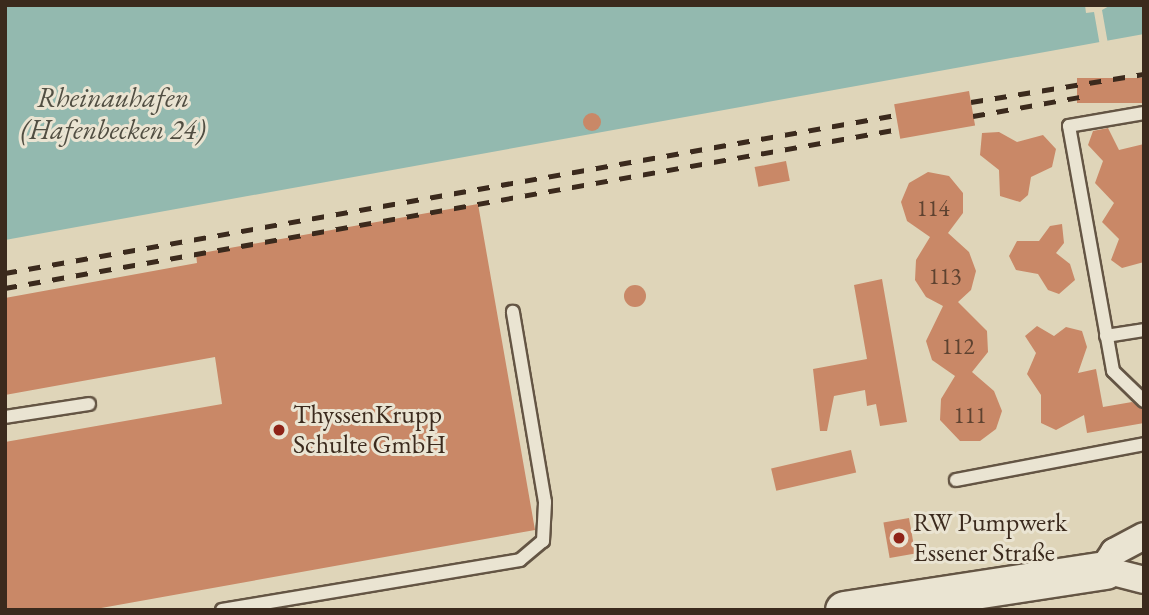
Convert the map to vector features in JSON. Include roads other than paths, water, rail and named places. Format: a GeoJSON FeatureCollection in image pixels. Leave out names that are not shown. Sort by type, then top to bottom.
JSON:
{"type":"FeatureCollection","features":[{"type":"Feature","properties":{"kind":"street"},"geometry":{"type":"LineString","coordinates":[[1104,570],[1114,552],[1144,536]]}},
{"type":"Feature","properties":{"kind":"street"},"geometry":{"type":"LineString","coordinates":[[844,610],[1104,570],[1144,580]]}},
{"type":"Feature","properties":{"kind":"lane"},"geometry":{"type":"LineString","coordinates":[[1144,113],[1069,126],[1112,371],[1144,401]]}},
{"type":"Feature","properties":{"kind":"lane"},"geometry":{"type":"LineString","coordinates":[[222,610],[520,560],[543,541],[545,502],[513,312]]}},
{"type":"Feature","properties":{"kind":"lane"},"geometry":{"type":"LineString","coordinates":[[1106,336],[1144,330]]}},
{"type":"Feature","properties":{"kind":"lane"},"geometry":{"type":"LineString","coordinates":[[5,417],[89,404]]}},
{"type":"Feature","properties":{"kind":"lane"},"geometry":{"type":"LineString","coordinates":[[956,480],[1144,444]]}},
{"type":"Feature","properties":{"kind":"water","name":"Rheinauhafen (Hafenbecken 24)"},"geometry":{"type":"Polygon","coordinates":[[[5,5],[1144,5],[1144,34],[5,240],[5,5]]]}},
{"type":"Feature","properties":{"kind":"railway"},"geometry":{"type":"LineString","coordinates":[[971,102],[1144,74]]}},
{"type":"Feature","properties":{"kind":"railway"},"geometry":{"type":"LineString","coordinates":[[973,116],[1080,97]]}},
{"type":"Feature","properties":{"kind":"railway"},"geometry":{"type":"LineString","coordinates":[[5,273],[896,115]]}},
{"type":"Feature","properties":{"kind":"railway"},"geometry":{"type":"LineString","coordinates":[[5,288],[899,129]]}},
{"type":"Feature","properties":{"kind":"place","name":"ThyssenKrupp Schulte GmbH"},"geometry":{"type":"Point","coordinates":[279,430]}},
{"type":"Feature","properties":{"kind":"place","name":"RW Pumpwerk Essener Straße"},"geometry":{"type":"Point","coordinates":[899,538]}}]}
